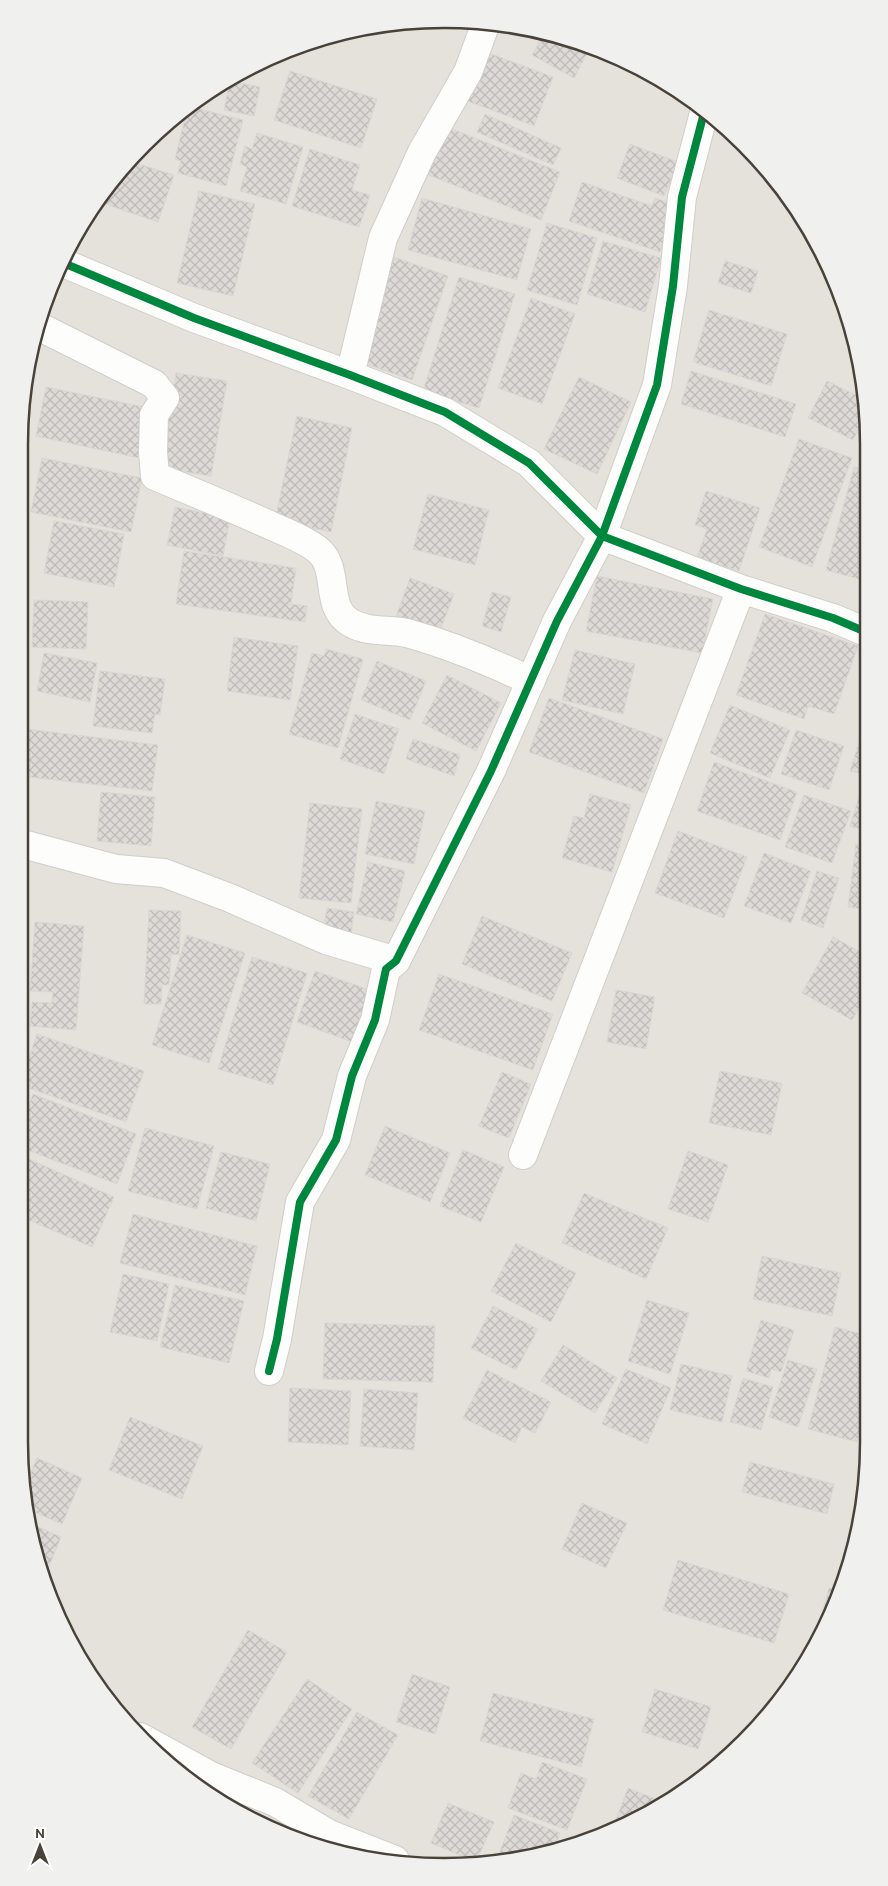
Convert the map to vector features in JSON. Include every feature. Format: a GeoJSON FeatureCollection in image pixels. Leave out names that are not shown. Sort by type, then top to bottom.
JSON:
{"type":"FeatureCollection","features":[{"type":"Feature","properties":{"kind":"street"},"geometry":{"type":"LineString","coordinates":[[350,375],[383,238],[422,152],[468,72],[484,29]]}},
{"type":"Feature","properties":{"kind":"street"},"geometry":{"type":"LineString","coordinates":[[270,1371],[300,1202],[336,1140],[352,1076],[375,1020],[386,969],[396,961],[491,771],[557,621],[602,536],[657,385],[673,286],[682,197],[703,118]]}},
{"type":"Feature","properties":{"kind":"street"},"geometry":{"type":"LineString","coordinates":[[68,265],[194,318],[445,412],[529,463],[602,536],[741,589],[833,618],[860,629]]}},
{"type":"Feature","properties":{"kind":"street"},"geometry":{"type":"LineString","coordinates":[[44,329],[154,384],[166,398],[154,415],[153,452],[155,476],[242,512],[318,550],[330,566],[333,594],[337,609],[350,623],[372,631],[404,633],[440,643],[488,661],[531,681]]}},
{"type":"Feature","properties":{"kind":"street"},"geometry":{"type":"LineString","coordinates":[[523,1155],[741,589]]}},
{"type":"Feature","properties":{"kind":"street"},"geometry":{"type":"LineString","coordinates":[[28,845],[116,868],[164,873],[230,898],[326,940],[396,961]]}},
{"type":"Feature","properties":{"kind":"street"},"geometry":{"type":"LineString","coordinates":[[185,1768],[207,1783],[275,1802],[328,1834],[375,1852]]}},
{"type":"Feature","properties":{"kind":"shaded area"},"geometry":{"type":"Polygon","coordinates":[[[417,28],[471,28],[498,31],[552,42],[603,59],[652,83],[698,114],[739,149],[774,190],[805,236],[829,285],[846,336],[857,390],[860,417],[860,1469],[857,1496],[846,1550],[829,1601],[805,1650],[774,1696],[757,1717],[719,1755],[698,1772],[652,1803],[603,1827],[552,1844],[525,1850],[471,1858],[417,1858],[390,1855],[336,1844],[285,1827],[260,1816],[236,1803],[190,1772],[149,1737],[114,1696],[83,1650],[70,1626],[59,1601],[42,1550],[31,1496],[28,1469],[28,417],[31,390],[42,336],[59,285],[83,236],[98,213],[114,190],[149,149],[190,114],[213,98],[260,70],[285,59],[336,42],[390,31],[417,28]]]}},
{"type":"Feature","properties":{"kind":"building"},"geometry":{"type":"Polygon","coordinates":[[[541,40],[587,53],[574,78],[532,55],[541,40]]]}},
{"type":"Feature","properties":{"kind":"building"},"geometry":{"type":"Polygon","coordinates":[[[481,50],[553,77],[534,126],[462,99],[481,50]]]}},
{"type":"Feature","properties":{"kind":"building"},"geometry":{"type":"Polygon","coordinates":[[[290,71],[377,99],[361,148],[274,120],[290,71]]]}},
{"type":"Feature","properties":{"kind":"building"},"geometry":{"type":"Polygon","coordinates":[[[236,83],[260,87],[254,116],[224,110],[229,88],[236,83]]]}},
{"type":"Feature","properties":{"kind":"building"},"geometry":{"type":"Polygon","coordinates":[[[198,109],[243,120],[226,186],[178,173],[181,161],[175,159],[185,118],[198,109]]]}},
{"type":"Feature","properties":{"kind":"building"},"geometry":{"type":"Polygon","coordinates":[[[485,114],[561,148],[553,165],[477,132],[485,114]]]}},
{"type":"Feature","properties":{"kind":"building"},"geometry":{"type":"Polygon","coordinates":[[[445,126],[560,172],[541,220],[426,174],[445,126]]]}},
{"type":"Feature","properties":{"kind":"building"},"geometry":{"type":"Polygon","coordinates":[[[257,133],[303,147],[286,204],[240,191],[247,167],[240,164],[245,146],[252,149],[257,133]]]}},
{"type":"Feature","properties":{"kind":"building"},"geometry":{"type":"Polygon","coordinates":[[[630,144],[678,162],[664,196],[617,178],[630,144]]]}},
{"type":"Feature","properties":{"kind":"building"},"geometry":{"type":"Polygon","coordinates":[[[310,149],[360,165],[352,190],[370,195],[359,227],[292,206],[310,149]]]}},
{"type":"Feature","properties":{"kind":"building"},"geometry":{"type":"Polygon","coordinates":[[[136,163],[174,175],[158,222],[104,204],[136,163]]]}},
{"type":"Feature","properties":{"kind":"building"},"geometry":{"type":"Polygon","coordinates":[[[582,182],[652,206],[655,198],[676,205],[660,252],[569,221],[582,182]]]}},
{"type":"Feature","properties":{"kind":"building"},"geometry":{"type":"Polygon","coordinates":[[[199,191],[255,204],[233,296],[177,283],[199,191]]]}},
{"type":"Feature","properties":{"kind":"building"},"geometry":{"type":"Polygon","coordinates":[[[422,198],[531,229],[517,280],[408,250],[422,198]]]}},
{"type":"Feature","properties":{"kind":"building"},"geometry":{"type":"Polygon","coordinates":[[[547,223],[597,238],[577,305],[527,290],[547,223]]]}},
{"type":"Feature","properties":{"kind":"building"},"geometry":{"type":"Polygon","coordinates":[[[603,241],[661,258],[645,312],[587,294],[603,241]]]}},
{"type":"Feature","properties":{"kind":"building"},"geometry":{"type":"Polygon","coordinates":[[[394,257],[448,276],[412,380],[358,361],[394,257]]]}},
{"type":"Feature","properties":{"kind":"building"},"geometry":{"type":"Polygon","coordinates":[[[725,261],[758,271],[751,293],[718,283],[725,261]]]}},
{"type":"Feature","properties":{"kind":"building"},"geometry":{"type":"Polygon","coordinates":[[[459,277],[515,294],[479,408],[423,391],[459,277]]]}},
{"type":"Feature","properties":{"kind":"building"},"geometry":{"type":"Polygon","coordinates":[[[531,298],[575,314],[542,404],[498,388],[531,298]]]}},
{"type":"Feature","properties":{"kind":"building"},"geometry":{"type":"Polygon","coordinates":[[[709,310],[787,334],[771,386],[693,362],[709,310]]]}},
{"type":"Feature","properties":{"kind":"building"},"geometry":{"type":"Polygon","coordinates":[[[691,371],[796,404],[785,437],[681,404],[691,371]]]}},
{"type":"Feature","properties":{"kind":"building"},"geometry":{"type":"Polygon","coordinates":[[[176,373],[227,381],[211,476],[160,468],[176,373]]]}},
{"type":"Feature","properties":{"kind":"building"},"geometry":{"type":"Polygon","coordinates":[[[579,377],[631,402],[597,474],[544,449],[579,377]]]}},
{"type":"Feature","properties":{"kind":"building"},"geometry":{"type":"Polygon","coordinates":[[[827,381],[858,396],[860,427],[853,440],[808,418],[827,381]]]}},
{"type":"Feature","properties":{"kind":"building"},"geometry":{"type":"Polygon","coordinates":[[[46,387],[149,408],[139,458],[36,436],[46,387]]]}},
{"type":"Feature","properties":{"kind":"building"},"geometry":{"type":"Polygon","coordinates":[[[297,416],[352,428],[331,532],[275,520],[297,416]]]}},
{"type":"Feature","properties":{"kind":"building"},"geometry":{"type":"Polygon","coordinates":[[[799,439],[852,458],[812,567],[759,547],[799,439]]]}},
{"type":"Feature","properties":{"kind":"building"},"geometry":{"type":"Polygon","coordinates":[[[42,458],[142,478],[131,532],[31,512],[42,458]]]}},
{"type":"Feature","properties":{"kind":"building"},"geometry":{"type":"Polygon","coordinates":[[[854,467],[860,468],[860,579],[826,570],[854,467]]]}},
{"type":"Feature","properties":{"kind":"building"},"geometry":{"type":"Polygon","coordinates":[[[706,491],[760,508],[739,571],[697,558],[707,529],[695,525],[706,491]]]}},
{"type":"Feature","properties":{"kind":"building"},"geometry":{"type":"Polygon","coordinates":[[[428,494],[489,510],[475,565],[413,549],[428,494]]]}},
{"type":"Feature","properties":{"kind":"building"},"geometry":{"type":"Polygon","coordinates":[[[175,507],[230,518],[223,556],[167,545],[175,507]]]}},
{"type":"Feature","properties":{"kind":"building"},"geometry":{"type":"Polygon","coordinates":[[[54,521],[124,534],[114,587],[44,573],[54,521]]]}},
{"type":"Feature","properties":{"kind":"building"},"geometry":{"type":"Polygon","coordinates":[[[184,551],[296,568],[291,604],[307,606],[305,622],[176,604],[184,551]]]}},
{"type":"Feature","properties":{"kind":"building"},"geometry":{"type":"Polygon","coordinates":[[[597,576],[713,599],[702,653],[586,631],[597,576]]]}},
{"type":"Feature","properties":{"kind":"building"},"geometry":{"type":"Polygon","coordinates":[[[410,578],[454,594],[436,641],[393,625],[410,578]]]}},
{"type":"Feature","properties":{"kind":"building"},"geometry":{"type":"Polygon","coordinates":[[[492,592],[511,597],[501,632],[482,626],[492,592]]]}},
{"type":"Feature","properties":{"kind":"building"},"geometry":{"type":"Polygon","coordinates":[[[34,600],[88,602],[86,649],[32,647],[34,600]]]}},
{"type":"Feature","properties":{"kind":"building"},"geometry":{"type":"Polygon","coordinates":[[[765,614],[858,646],[834,714],[808,706],[804,719],[736,695],[765,614]]]}},
{"type":"Feature","properties":{"kind":"building"},"geometry":{"type":"Polygon","coordinates":[[[234,637],[298,646],[290,700],[227,691],[234,637]]]}},
{"type":"Feature","properties":{"kind":"building"},"geometry":{"type":"Polygon","coordinates":[[[326,649],[363,659],[338,748],[289,734],[312,653],[324,656],[326,649]]]}},
{"type":"Feature","properties":{"kind":"building"},"geometry":{"type":"Polygon","coordinates":[[[575,650],[635,664],[623,714],[562,700],[575,650]]]}},
{"type":"Feature","properties":{"kind":"building"},"geometry":{"type":"Polygon","coordinates":[[[44,653],[97,663],[90,702],[37,691],[44,653]]]}},
{"type":"Feature","properties":{"kind":"building"},"geometry":{"type":"Polygon","coordinates":[[[377,661],[426,681],[410,720],[361,700],[377,661]]]}},
{"type":"Feature","properties":{"kind":"building"},"geometry":{"type":"Polygon","coordinates":[[[100,671],[165,679],[160,715],[155,714],[152,733],[93,726],[100,671]]]}},
{"type":"Feature","properties":{"kind":"building"},"geometry":{"type":"Polygon","coordinates":[[[447,675],[501,703],[476,751],[422,723],[447,675]]]}},
{"type":"Feature","properties":{"kind":"building"},"geometry":{"type":"Polygon","coordinates":[[[549,698],[663,739],[644,793],[529,752],[549,698]]]}},
{"type":"Feature","properties":{"kind":"building"},"geometry":{"type":"Polygon","coordinates":[[[730,705],[790,730],[770,778],[710,753],[730,705]]]}},
{"type":"Feature","properties":{"kind":"building"},"geometry":{"type":"Polygon","coordinates":[[[355,714],[399,729],[384,774],[340,759],[355,714]]]}},
{"type":"Feature","properties":{"kind":"building"},"geometry":{"type":"Polygon","coordinates":[[[28,729],[158,745],[152,791],[28,777],[28,729]]]}},
{"type":"Feature","properties":{"kind":"building"},"geometry":{"type":"Polygon","coordinates":[[[796,730],[844,746],[829,790],[781,774],[796,730]]]}},
{"type":"Feature","properties":{"kind":"building"},"geometry":{"type":"Polygon","coordinates":[[[860,738],[860,773],[850,771],[860,738]]]}},
{"type":"Feature","properties":{"kind":"building"},"geometry":{"type":"Polygon","coordinates":[[[413,739],[460,755],[454,776],[406,759],[413,739]]]}},
{"type":"Feature","properties":{"kind":"building"},"geometry":{"type":"Polygon","coordinates":[[[714,762],[797,792],[780,840],[697,811],[714,762]]]}},
{"type":"Feature","properties":{"kind":"building"},"geometry":{"type":"Polygon","coordinates":[[[101,792],[155,797],[151,846],[97,841],[101,792]]]}},
{"type":"Feature","properties":{"kind":"building"},"geometry":{"type":"Polygon","coordinates":[[[590,794],[631,805],[612,872],[562,858],[574,816],[584,818],[590,794]]]}},
{"type":"Feature","properties":{"kind":"building"},"geometry":{"type":"Polygon","coordinates":[[[860,794],[860,829],[850,826],[860,794]]]}},
{"type":"Feature","properties":{"kind":"building"},"geometry":{"type":"Polygon","coordinates":[[[804,795],[851,811],[832,863],[785,847],[804,795]]]}},
{"type":"Feature","properties":{"kind":"building"},"geometry":{"type":"Polygon","coordinates":[[[376,801],[425,811],[414,864],[365,854],[376,801]]]}},
{"type":"Feature","properties":{"kind":"building"},"geometry":{"type":"Polygon","coordinates":[[[310,803],[362,809],[351,903],[299,898],[310,803]]]}},
{"type":"Feature","properties":{"kind":"building"},"geometry":{"type":"Polygon","coordinates":[[[678,831],[747,857],[724,918],[655,893],[678,831]]]}},
{"type":"Feature","properties":{"kind":"building"},"geometry":{"type":"Polygon","coordinates":[[[856,844],[860,844],[860,909],[848,907],[856,844]]]}},
{"type":"Feature","properties":{"kind":"building"},"geometry":{"type":"Polygon","coordinates":[[[764,853],[811,871],[791,923],[744,906],[764,853]]]}},
{"type":"Feature","properties":{"kind":"building"},"geometry":{"type":"Polygon","coordinates":[[[368,862],[405,871],[393,922],[356,914],[368,862]]]}},
{"type":"Feature","properties":{"kind":"building"},"geometry":{"type":"Polygon","coordinates":[[[817,871],[839,878],[823,928],[801,920],[817,871]]]}},
{"type":"Feature","properties":{"kind":"building"},"geometry":{"type":"Polygon","coordinates":[[[327,908],[354,912],[351,935],[323,931],[327,908]]]}},
{"type":"Feature","properties":{"kind":"building"},"geometry":{"type":"Polygon","coordinates":[[[149,910],[181,911],[179,955],[171,954],[169,985],[162,985],[161,1004],[144,1004],[149,910]]]}},
{"type":"Feature","properties":{"kind":"building"},"geometry":{"type":"Polygon","coordinates":[[[482,916],[572,953],[552,1001],[462,964],[482,916]]]}},
{"type":"Feature","properties":{"kind":"building"},"geometry":{"type":"Polygon","coordinates":[[[35,922],[84,926],[76,1030],[30,1026],[32,1002],[52,1003],[53,992],[30,991],[35,922]]]}},
{"type":"Feature","properties":{"kind":"building"},"geometry":{"type":"Polygon","coordinates":[[[187,935],[245,953],[209,1063],[152,1045],[187,935]]]}},
{"type":"Feature","properties":{"kind":"building"},"geometry":{"type":"Polygon","coordinates":[[[833,937],[860,952],[860,1006],[852,1020],[802,993],[833,937]]]}},
{"type":"Feature","properties":{"kind":"building"},"geometry":{"type":"Polygon","coordinates":[[[252,957],[307,973],[273,1085],[218,1069],[252,957]]]}},
{"type":"Feature","properties":{"kind":"building"},"geometry":{"type":"Polygon","coordinates":[[[315,971],[376,992],[358,1044],[297,1022],[315,971]]]}},
{"type":"Feature","properties":{"kind":"building"},"geometry":{"type":"Polygon","coordinates":[[[439,974],[553,1014],[533,1070],[419,1030],[439,974]]]}},
{"type":"Feature","properties":{"kind":"building"},"geometry":{"type":"Polygon","coordinates":[[[616,990],[655,997],[646,1049],[607,1042],[616,990]]]}},
{"type":"Feature","properties":{"kind":"building"},"geometry":{"type":"Polygon","coordinates":[[[37,1034],[144,1071],[126,1122],[28,1088],[28,1061],[37,1034]]]}},
{"type":"Feature","properties":{"kind":"building"},"geometry":{"type":"Polygon","coordinates":[[[720,1071],[782,1083],[771,1135],[709,1123],[720,1071]]]}},
{"type":"Feature","properties":{"kind":"building"},"geometry":{"type":"Polygon","coordinates":[[[502,1072],[531,1084],[509,1138],[479,1126],[502,1072]]]}},
{"type":"Feature","properties":{"kind":"building"},"geometry":{"type":"Polygon","coordinates":[[[33,1094],[136,1134],[117,1184],[28,1150],[28,1107],[33,1094]]]}},
{"type":"Feature","properties":{"kind":"building"},"geometry":{"type":"Polygon","coordinates":[[[385,1126],[450,1153],[430,1202],[365,1175],[385,1126]]]}},
{"type":"Feature","properties":{"kind":"building"},"geometry":{"type":"Polygon","coordinates":[[[145,1128],[214,1146],[197,1209],[128,1191],[145,1128]]]}},
{"type":"Feature","properties":{"kind":"building"},"geometry":{"type":"Polygon","coordinates":[[[463,1150],[504,1167],[481,1222],[440,1206],[463,1150]]]}},
{"type":"Feature","properties":{"kind":"building"},"geometry":{"type":"Polygon","coordinates":[[[688,1151],[728,1165],[708,1222],[668,1209],[688,1151]]]}},
{"type":"Feature","properties":{"kind":"building"},"geometry":{"type":"Polygon","coordinates":[[[221,1152],[270,1164],[256,1221],[206,1208],[221,1152]]]}},
{"type":"Feature","properties":{"kind":"building"},"geometry":{"type":"Polygon","coordinates":[[[28,1159],[114,1197],[92,1247],[28,1220],[28,1159]]]}},
{"type":"Feature","properties":{"kind":"building"},"geometry":{"type":"Polygon","coordinates":[[[584,1193],[668,1228],[646,1279],[562,1243],[584,1193]]]}},
{"type":"Feature","properties":{"kind":"building"},"geometry":{"type":"Polygon","coordinates":[[[133,1214],[257,1246],[245,1295],[120,1263],[133,1214]]]}},
{"type":"Feature","properties":{"kind":"building"},"geometry":{"type":"Polygon","coordinates":[[[516,1243],[576,1273],[551,1322],[491,1291],[516,1243]]]}},
{"type":"Feature","properties":{"kind":"building"},"geometry":{"type":"Polygon","coordinates":[[[762,1256],[841,1273],[832,1316],[753,1299],[762,1256]]]}},
{"type":"Feature","properties":{"kind":"building"},"geometry":{"type":"Polygon","coordinates":[[[123,1274],[169,1284],[157,1341],[110,1332],[123,1274]]]}},
{"type":"Feature","properties":{"kind":"building"},"geometry":{"type":"Polygon","coordinates":[[[175,1285],[244,1301],[229,1363],[160,1347],[175,1285]]]}},
{"type":"Feature","properties":{"kind":"building"},"geometry":{"type":"Polygon","coordinates":[[[647,1300],[689,1313],[670,1374],[628,1361],[647,1300]]]}},
{"type":"Feature","properties":{"kind":"building"},"geometry":{"type":"Polygon","coordinates":[[[493,1306],[538,1329],[516,1370],[471,1348],[493,1306]]]}},
{"type":"Feature","properties":{"kind":"building"},"geometry":{"type":"Polygon","coordinates":[[[761,1320],[794,1330],[781,1372],[771,1369],[769,1378],[746,1371],[761,1320]]]}},
{"type":"Feature","properties":{"kind":"building"},"geometry":{"type":"Polygon","coordinates":[[[325,1323],[435,1326],[433,1382],[323,1379],[325,1323]]]}},
{"type":"Feature","properties":{"kind":"building"},"geometry":{"type":"Polygon","coordinates":[[[835,1327],[860,1334],[860,1431],[857,1442],[808,1429],[835,1327]]]}},
{"type":"Feature","properties":{"kind":"building"},"geometry":{"type":"Polygon","coordinates":[[[563,1345],[617,1378],[595,1413],[541,1381],[563,1345]]]}},
{"type":"Feature","properties":{"kind":"building"},"geometry":{"type":"Polygon","coordinates":[[[788,1360],[817,1369],[798,1427],[769,1417],[788,1360]]]}},
{"type":"Feature","properties":{"kind":"building"},"geometry":{"type":"Polygon","coordinates":[[[681,1364],[732,1376],[722,1422],[670,1410],[681,1364]]]}},
{"type":"Feature","properties":{"kind":"building"},"geometry":{"type":"Polygon","coordinates":[[[626,1369],[671,1388],[647,1444],[602,1424],[626,1369]]]}},
{"type":"Feature","properties":{"kind":"building"},"geometry":{"type":"Polygon","coordinates":[[[487,1370],[551,1402],[535,1433],[522,1427],[515,1443],[463,1418],[487,1370]]]}},
{"type":"Feature","properties":{"kind":"building"},"geometry":{"type":"Polygon","coordinates":[[[743,1378],[773,1387],[761,1430],[730,1422],[743,1378]]]}},
{"type":"Feature","properties":{"kind":"building"},"geometry":{"type":"Polygon","coordinates":[[[290,1388],[351,1391],[348,1445],[288,1442],[290,1388]]]}},
{"type":"Feature","properties":{"kind":"building"},"geometry":{"type":"Polygon","coordinates":[[[364,1389],[418,1393],[414,1450],[360,1446],[364,1389]]]}},
{"type":"Feature","properties":{"kind":"building"},"geometry":{"type":"Polygon","coordinates":[[[130,1417],[203,1446],[182,1499],[109,1470],[130,1417]]]}},
{"type":"Feature","properties":{"kind":"building"},"geometry":{"type":"Polygon","coordinates":[[[37,1458],[82,1478],[62,1524],[34,1512],[29,1477],[37,1458]]]}},
{"type":"Feature","properties":{"kind":"building"},"geometry":{"type":"Polygon","coordinates":[[[750,1462],[834,1484],[827,1514],[742,1492],[750,1462]]]}},
{"type":"Feature","properties":{"kind":"building"},"geometry":{"type":"Polygon","coordinates":[[[582,1503],[627,1523],[606,1568],[562,1549],[582,1503]]]}},
{"type":"Feature","properties":{"kind":"building"},"geometry":{"type":"Polygon","coordinates":[[[37,1526],[61,1537],[48,1569],[37,1526]]]}},
{"type":"Feature","properties":{"kind":"building"},"geometry":{"type":"Polygon","coordinates":[[[678,1560],[789,1594],[774,1643],[663,1610],[678,1560]]]}},
{"type":"Feature","properties":{"kind":"building"},"geometry":{"type":"Polygon","coordinates":[[[829,1588],[833,1589],[829,1601],[820,1622],[829,1588]]]}},
{"type":"Feature","properties":{"kind":"building"},"geometry":{"type":"Polygon","coordinates":[[[248,1630],[287,1652],[231,1749],[192,1727],[248,1630]]]}},
{"type":"Feature","properties":{"kind":"building"},"geometry":{"type":"Polygon","coordinates":[[[412,1674],[450,1687],[435,1734],[396,1722],[412,1674]]]}},
{"type":"Feature","properties":{"kind":"building"},"geometry":{"type":"Polygon","coordinates":[[[307,1679],[352,1709],[298,1793],[252,1763],[307,1679]]]}},
{"type":"Feature","properties":{"kind":"building"},"geometry":{"type":"Polygon","coordinates":[[[655,1689],[711,1707],[698,1749],[642,1732],[655,1689]]]}},
{"type":"Feature","properties":{"kind":"building"},"geometry":{"type":"Polygon","coordinates":[[[493,1693],[594,1719],[581,1767],[480,1741],[493,1693]]]}},
{"type":"Feature","properties":{"kind":"building"},"geometry":{"type":"Polygon","coordinates":[[[357,1712],[398,1735],[349,1819],[308,1796],[357,1712]]]}},
{"type":"Feature","properties":{"kind":"building"},"geometry":{"type":"Polygon","coordinates":[[[542,1762],[587,1779],[567,1830],[508,1808],[521,1773],[536,1779],[542,1762]]]}},
{"type":"Feature","properties":{"kind":"building"},"geometry":{"type":"Polygon","coordinates":[[[628,1788],[657,1800],[628,1816],[615,1822],[628,1788]]]}},
{"type":"Feature","properties":{"kind":"building"},"geometry":{"type":"Polygon","coordinates":[[[448,1803],[494,1822],[478,1857],[467,1858],[431,1843],[448,1803]]]}},
{"type":"Feature","properties":{"kind":"building"},"geometry":{"type":"Polygon","coordinates":[[[514,1815],[560,1833],[557,1843],[499,1855],[514,1815]]]}},
{"type":"Feature","properties":{"kind":"cycle path"},"geometry":{"type":"LineString","coordinates":[[269,1371],[277,1339],[300,1202],[336,1140],[352,1076],[375,1020],[386,969],[396,961],[491,771],[557,621],[602,536],[657,385],[673,286],[682,197],[703,118]]}},
{"type":"Feature","properties":{"kind":"cycle path"},"geometry":{"type":"LineString","coordinates":[[68,265],[194,318],[445,412],[529,463],[602,536],[741,589],[833,618],[860,629]]}}]}
